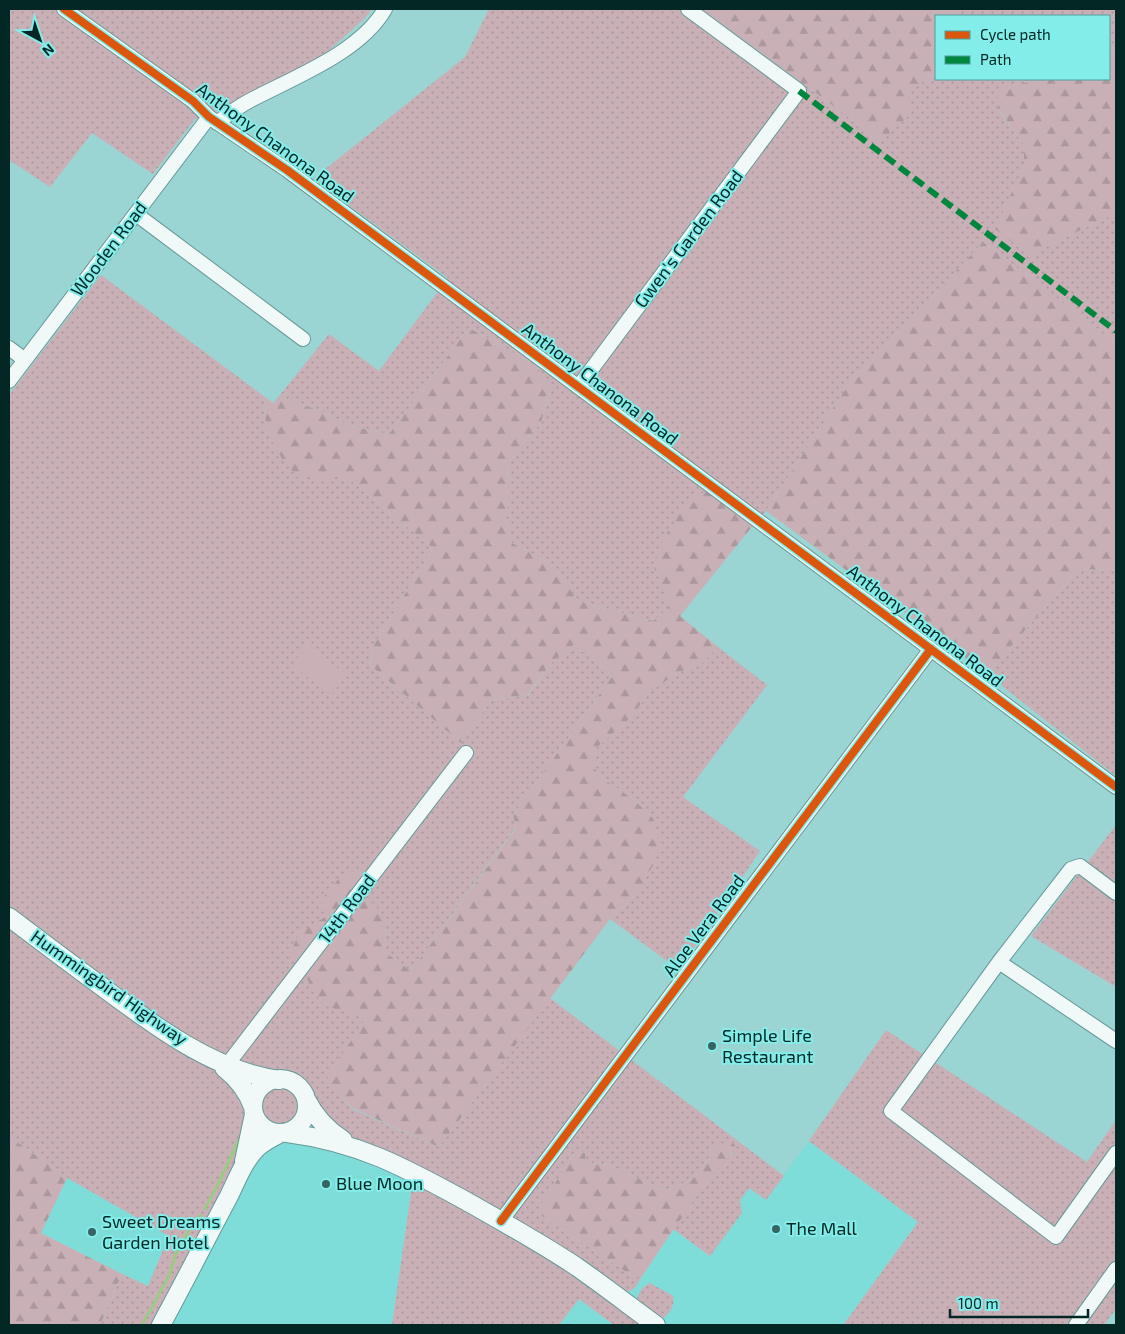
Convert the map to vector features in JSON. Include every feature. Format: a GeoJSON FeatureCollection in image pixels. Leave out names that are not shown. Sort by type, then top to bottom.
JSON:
{"type":"FeatureCollection","features":[{"type":"Feature","properties":{"kind":"main road","name":"Hummingbird Highway"},"geometry":{"type":"LineString","coordinates":[[9,917],[169,1034],[227,1065],[279,1080]]}},
{"type":"Feature","properties":{"kind":"main road","name":"Hummingbird Highway"},"geometry":{"type":"LineString","coordinates":[[210,1057],[238,1080],[245,1089],[254,1110]]}},
{"type":"Feature","properties":{"kind":"main road"},"geometry":{"type":"LineString","coordinates":[[240,1173],[249,1142],[254,1099],[264,1085],[271,1081],[288,1081],[296,1085],[302,1091],[313,1112],[327,1129],[355,1147]]}},
{"type":"Feature","properties":{"kind":"main road"},"geometry":{"type":"LineString","coordinates":[[161,1325],[240,1173],[257,1148],[267,1140],[295,1129],[301,1123],[307,1107],[306,1099]]}},
{"type":"Feature","properties":{"kind":"main road"},"geometry":{"type":"LineString","coordinates":[[254,1110],[258,1122],[272,1132],[317,1137],[355,1147],[404,1167],[501,1221],[576,1267],[656,1325]]}},
{"type":"Feature","properties":{"kind":"street","name":"Anthony Chanona Road"},"geometry":{"type":"LineString","coordinates":[[64,9],[193,101],[213,120],[287,170],[1116,787]]}},
{"type":"Feature","properties":{"kind":"street","name":"Wooden Road"},"geometry":{"type":"LineString","coordinates":[[9,381],[136,214],[213,120],[331,59],[369,28],[385,9]]}},
{"type":"Feature","properties":{"kind":"street","name":"Gwen's Garden Road"},"geometry":{"type":"LineString","coordinates":[[579,386],[799,91],[688,9]]}},
{"type":"Feature","properties":{"kind":"street"},"geometry":{"type":"LineString","coordinates":[[136,214],[302,339]]}},
{"type":"Feature","properties":{"kind":"street"},"geometry":{"type":"LineString","coordinates":[[9,348],[25,360]]}},
{"type":"Feature","properties":{"kind":"street","name":"Aloe Vera Road"},"geometry":{"type":"LineString","coordinates":[[501,1221],[931,648]]}},
{"type":"Feature","properties":{"kind":"street","name":"14th Road"},"geometry":{"type":"LineString","coordinates":[[227,1065],[466,753]]}},
{"type":"Feature","properties":{"kind":"street"},"geometry":{"type":"LineString","coordinates":[[1116,893],[1080,866],[1071,869],[999,962],[892,1111],[1056,1236],[1116,1153]]}},
{"type":"Feature","properties":{"kind":"street"},"geometry":{"type":"LineString","coordinates":[[999,962],[1116,1041]]}},
{"type":"Feature","properties":{"kind":"street"},"geometry":{"type":"LineString","coordinates":[[1076,1325],[1116,1269]]}},
{"type":"Feature","properties":{"kind":"shaded area"},"geometry":{"type":"Polygon","coordinates":[[[288,1140],[319,1141],[413,1179],[392,1325],[168,1325],[252,1158],[270,1143],[288,1140]]]}},
{"type":"Feature","properties":{"kind":"shaded area"},"geometry":{"type":"Polygon","coordinates":[[[809,1141],[918,1222],[844,1324],[846,1325],[669,1325],[661,1319],[674,1302],[673,1296],[650,1283],[637,1301],[624,1294],[635,1288],[673,1229],[709,1256],[740,1200],[750,1188],[766,1199],[809,1141]]]}},
{"type":"Feature","properties":{"kind":"shaded area"},"geometry":{"type":"Polygon","coordinates":[[[67,1178],[169,1236],[148,1286],[40,1233],[67,1178]]]}},
{"type":"Feature","properties":{"kind":"shaded area"},"geometry":{"type":"Polygon","coordinates":[[[578,1299],[614,1325],[559,1325],[578,1299]]]}},
{"type":"Feature","properties":{"kind":"green space"},"geometry":{"type":"Polygon","coordinates":[[[11,9],[372,9],[365,18],[325,54],[223,109],[195,119],[153,174],[92,133],[50,187],[9,160],[9,18],[11,9]]]}},
{"type":"Feature","properties":{"kind":"green space"},"geometry":{"type":"Polygon","coordinates":[[[489,9],[702,9],[881,141],[908,91],[935,74],[935,80],[1038,80],[1007,87],[999,111],[1024,145],[1024,166],[996,229],[1029,255],[1116,213],[1116,343],[983,242],[847,387],[766,511],[755,523],[654,568],[665,590],[669,608],[653,621],[578,601],[553,565],[512,543],[507,519],[509,462],[541,422],[551,389],[537,366],[469,328],[389,434],[350,426],[320,411],[279,396],[329,334],[379,371],[448,278],[313,179],[465,57],[489,9]]]}},
{"type":"Feature","properties":{"kind":"green space"},"geometry":{"type":"Polygon","coordinates":[[[702,9],[952,9],[955,15],[935,15],[935,74],[908,91],[910,115],[881,141],[702,9]]]}},
{"type":"Feature","properties":{"kind":"green space"},"geometry":{"type":"Polygon","coordinates":[[[952,9],[1116,9],[1116,48],[1110,51],[1110,15],[955,15],[952,9]]]}},
{"type":"Feature","properties":{"kind":"green space"},"geometry":{"type":"Polygon","coordinates":[[[1116,48],[1116,213],[1029,255],[995,229],[1024,166],[1024,145],[999,110],[997,97],[1006,87],[1038,80],[1110,80],[1110,51],[1116,48]]]}},
{"type":"Feature","properties":{"kind":"green space"},"geometry":{"type":"Polygon","coordinates":[[[983,242],[1116,343],[1116,570],[1078,569],[987,674],[766,511],[847,387],[983,242]]]}},
{"type":"Feature","properties":{"kind":"green space"},"geometry":{"type":"Polygon","coordinates":[[[101,275],[265,397],[266,431],[300,479],[349,479],[433,548],[371,650],[369,664],[461,743],[491,700],[528,695],[554,660],[573,645],[614,674],[513,815],[516,827],[411,971],[383,951],[387,919],[327,916],[349,1014],[368,1014],[328,1078],[352,1109],[439,1147],[550,998],[784,1176],[766,1200],[749,1188],[740,1200],[742,1213],[710,1256],[673,1229],[715,1170],[734,1152],[712,1148],[708,1160],[691,1181],[664,1190],[609,1165],[586,1161],[585,1153],[580,1151],[575,1153],[536,1212],[634,1277],[641,1278],[635,1288],[624,1294],[387,1153],[347,1136],[316,1105],[313,1092],[300,1078],[284,1072],[260,1071],[246,1067],[173,1029],[9,911],[9,395],[101,275]]]}},
{"type":"Feature","properties":{"kind":"green space"},"geometry":{"type":"Polygon","coordinates":[[[469,328],[537,366],[551,388],[541,422],[509,462],[507,519],[512,543],[553,565],[578,601],[653,621],[669,608],[665,590],[654,568],[663,540],[685,504],[705,491],[755,523],[680,616],[718,647],[700,665],[679,672],[652,690],[627,721],[596,748],[594,768],[605,780],[633,799],[653,818],[660,844],[654,864],[635,894],[610,919],[439,1147],[352,1108],[327,1078],[368,1014],[349,1014],[324,1005],[311,989],[304,970],[291,952],[299,933],[327,916],[321,900],[341,876],[361,868],[368,883],[363,893],[387,919],[383,951],[411,971],[516,828],[513,815],[614,674],[573,645],[554,660],[527,695],[491,700],[461,743],[369,664],[371,650],[433,548],[349,479],[300,479],[284,462],[266,431],[265,397],[273,403],[279,396],[320,411],[350,426],[389,434],[469,328]]]}},
{"type":"Feature","properties":{"kind":"green space"},"geometry":{"type":"Polygon","coordinates":[[[1078,569],[1116,570],[1116,776],[987,674],[1078,569]]]}},
{"type":"Feature","properties":{"kind":"green space"},"geometry":{"type":"Polygon","coordinates":[[[307,645],[347,675],[331,695],[292,665],[307,645]]]}},
{"type":"Feature","properties":{"kind":"green space"},"geometry":{"type":"Polygon","coordinates":[[[718,647],[767,685],[683,797],[760,851],[679,970],[610,919],[635,894],[653,818],[633,799],[605,780],[594,768],[596,748],[627,721],[652,690],[679,672],[700,665],[718,647]]]}},
{"type":"Feature","properties":{"kind":"green space"},"geometry":{"type":"Polygon","coordinates":[[[1116,825],[1116,987],[1031,936],[1116,825]]]}},
{"type":"Feature","properties":{"kind":"green space"},"geometry":{"type":"Polygon","coordinates":[[[9,926],[229,1077],[248,1113],[241,1148],[235,1163],[247,1169],[168,1325],[100,1325],[122,1274],[148,1286],[169,1236],[67,1178],[9,1136],[9,926]]]}},
{"type":"Feature","properties":{"kind":"green space"},"geometry":{"type":"Polygon","coordinates":[[[886,1030],[1087,1162],[1116,1120],[1116,1309],[1104,1325],[844,1324],[918,1222],[809,1141],[886,1030]]]}},
{"type":"Feature","properties":{"kind":"green space"},"geometry":{"type":"Polygon","coordinates":[[[281,1087],[295,1093],[301,1107],[295,1121],[281,1127],[267,1121],[261,1107],[267,1093],[281,1087]]]}},
{"type":"Feature","properties":{"kind":"green space"},"geometry":{"type":"Polygon","coordinates":[[[9,1136],[67,1178],[41,1233],[122,1274],[100,1325],[9,1325],[9,1136]]]}},
{"type":"Feature","properties":{"kind":"green space"},"geometry":{"type":"Polygon","coordinates":[[[726,1142],[732,1142],[735,1145],[732,1154],[712,1175],[641,1278],[634,1277],[536,1212],[575,1153],[580,1151],[585,1153],[586,1161],[609,1165],[664,1190],[691,1181],[708,1160],[712,1148],[726,1142]]]}},
{"type":"Feature","properties":{"kind":"green space"},"geometry":{"type":"Polygon","coordinates":[[[413,1179],[552,1259],[646,1325],[614,1325],[579,1299],[559,1325],[392,1325],[413,1179]]]}},
{"type":"Feature","properties":{"kind":"green space"},"geometry":{"type":"Polygon","coordinates":[[[650,1283],[673,1296],[671,1310],[661,1319],[637,1301],[641,1290],[650,1283]]]}},
{"type":"Feature","properties":{"kind":"waterway"},"geometry":{"type":"LineString","coordinates":[[205,1209],[239,1139]]}},
{"type":"Feature","properties":{"kind":"waterway"},"geometry":{"type":"LineString","coordinates":[[142,1325],[170,1274],[176,1253],[201,1215]]}},
{"type":"Feature","properties":{"kind":"marked path"},"geometry":{"type":"LineString","coordinates":[[799,91],[1116,331]]}},
{"type":"Feature","properties":{"kind":"cycle path"},"geometry":{"type":"LineString","coordinates":[[64,9],[193,101],[209,117],[287,170],[1116,787]]}},
{"type":"Feature","properties":{"kind":"cycle path"},"geometry":{"type":"LineString","coordinates":[[501,1221],[931,649]]}},
{"type":"Feature","properties":{"kind":"place","name":"Simple Life Restaurant"},"geometry":{"type":"Point","coordinates":[712,1046]}},
{"type":"Feature","properties":{"kind":"place","name":"Blue Moon"},"geometry":{"type":"Point","coordinates":[326,1184]}},
{"type":"Feature","properties":{"kind":"place","name":"The Mall"},"geometry":{"type":"Point","coordinates":[776,1229]}},
{"type":"Feature","properties":{"kind":"place","name":"Sweet Dreams Garden Hotel"},"geometry":{"type":"Point","coordinates":[92,1232]}}]}
